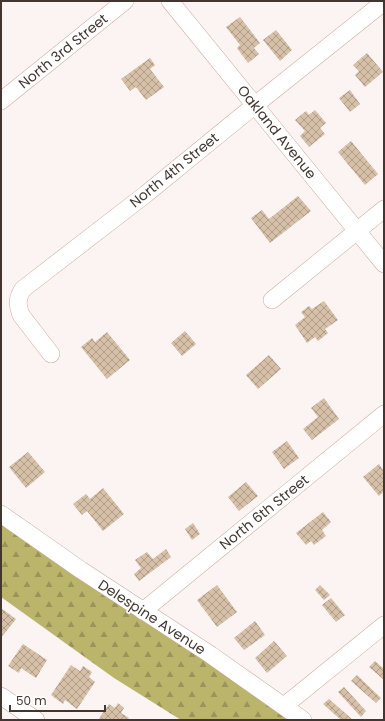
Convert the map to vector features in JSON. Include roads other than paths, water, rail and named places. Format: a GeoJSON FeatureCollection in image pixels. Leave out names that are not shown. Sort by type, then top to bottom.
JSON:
{"type":"FeatureCollection","features":[{"type":"Feature","properties":{"kind":"street","name":"North 3rd Street"},"geometry":{"type":"LineString","coordinates":[[1,101],[125,1]]}},
{"type":"Feature","properties":{"kind":"street","name":"Oakland Avenue"},"geometry":{"type":"LineString","coordinates":[[170,1],[384,264]]}},
{"type":"Feature","properties":{"kind":"street","name":"North 4th Street"},"geometry":{"type":"LineString","coordinates":[[51,354],[21,314],[18,301],[23,289],[146,194],[384,2]]}},
{"type":"Feature","properties":{"kind":"street"},"geometry":{"type":"LineString","coordinates":[[272,300],[384,209]]}},
{"type":"Feature","properties":{"kind":"street","name":"North 6th Street"},"geometry":{"type":"LineString","coordinates":[[143,611],[384,414]]}},
{"type":"Feature","properties":{"kind":"street","name":"Delespine Avenue"},"geometry":{"type":"LineString","coordinates":[[1,514],[81,570],[211,655],[303,720]]}},
{"type":"Feature","properties":{"kind":"street"},"geometry":{"type":"LineString","coordinates":[[284,706],[384,626]]}},
{"type":"Feature","properties":{"kind":"street"},"geometry":{"type":"LineString","coordinates":[[1,696],[36,720]]}}]}
